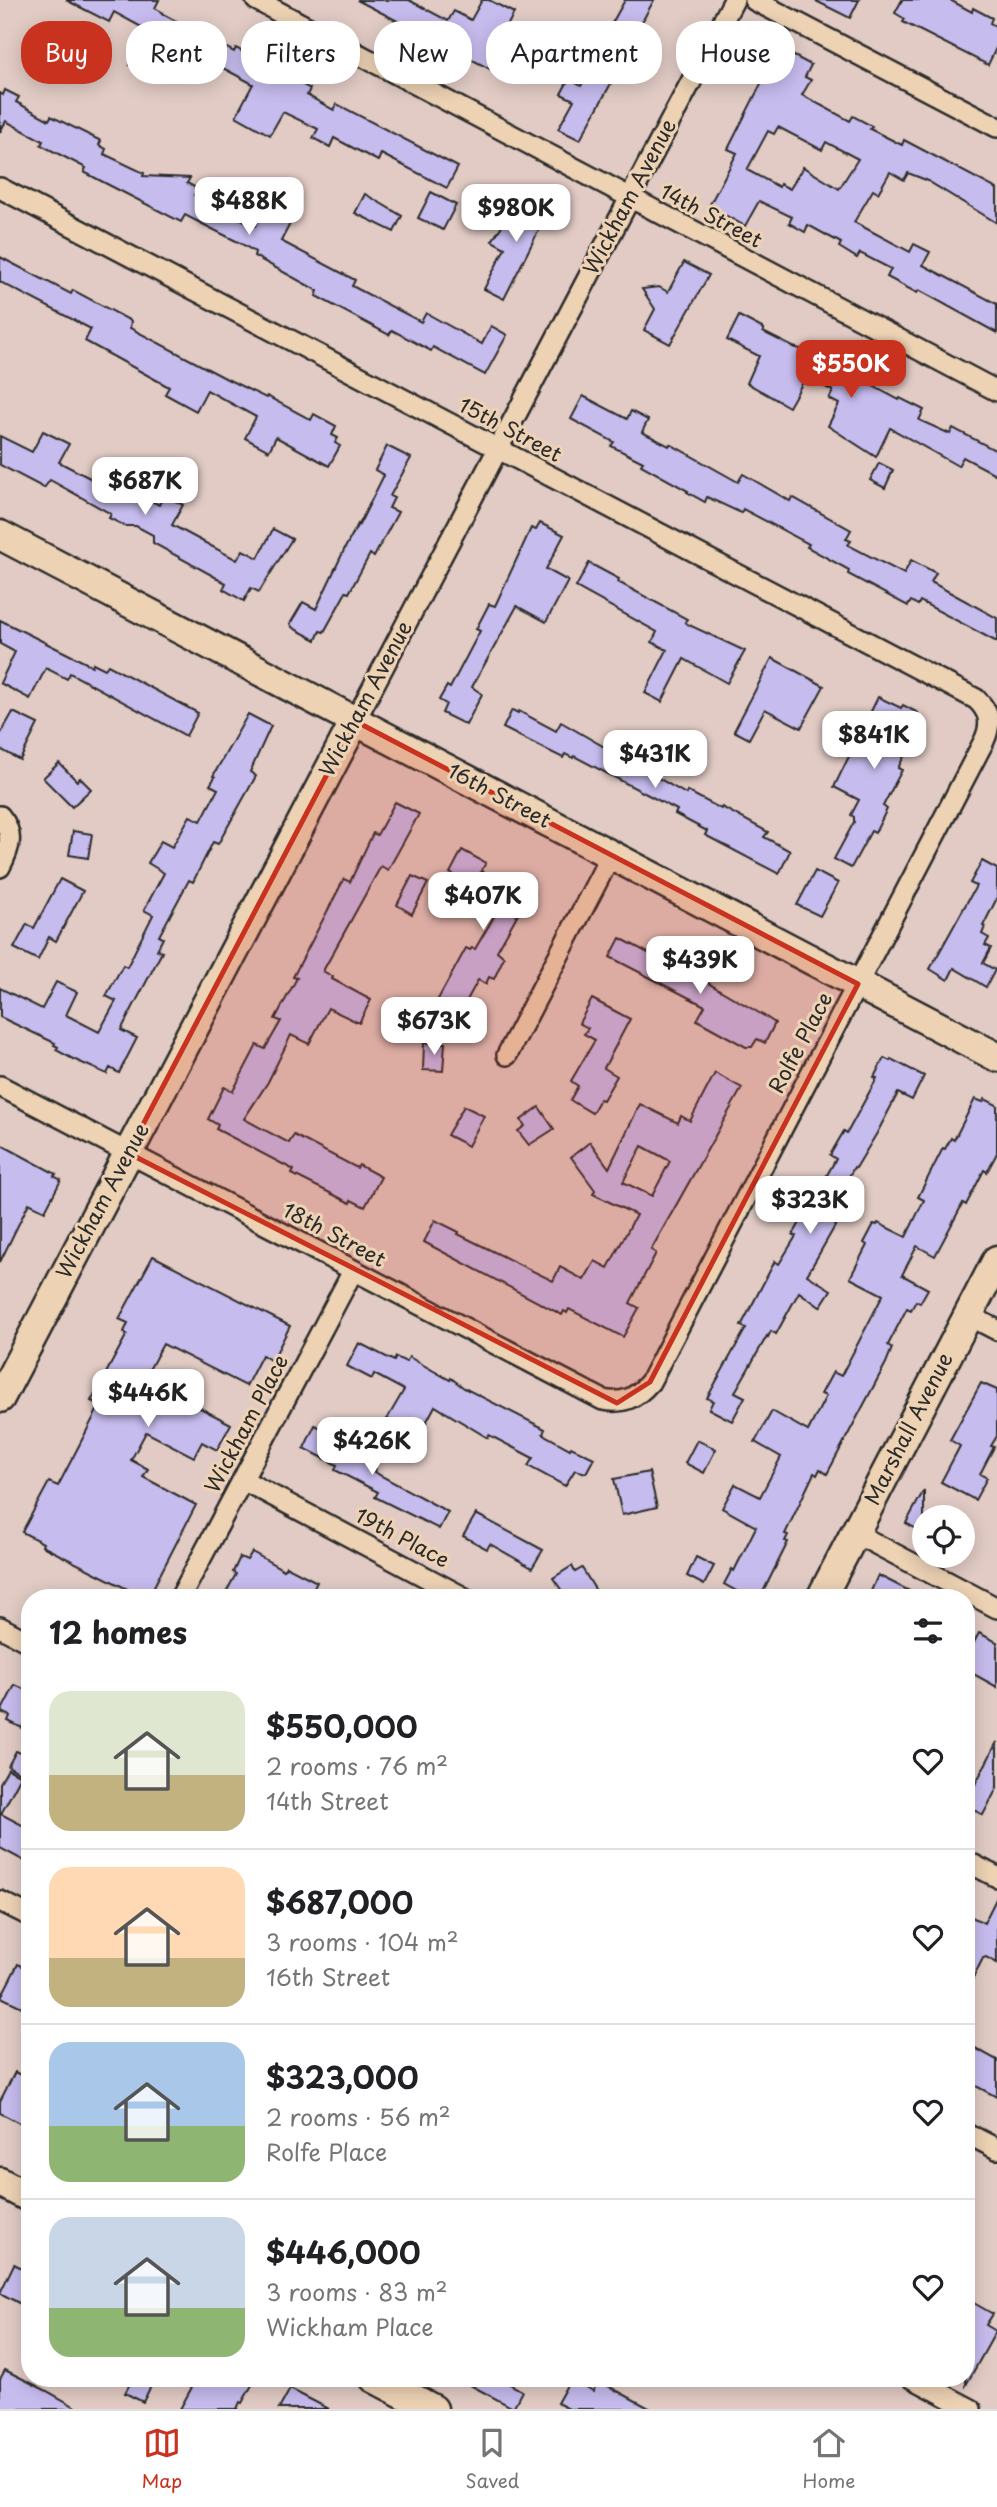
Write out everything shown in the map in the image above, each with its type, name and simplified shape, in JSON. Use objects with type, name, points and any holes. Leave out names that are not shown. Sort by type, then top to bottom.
[{"type":"street","name":"14th Street","points":[[256,0],[997,391]]},
{"type":"street","name":"Wickham Avenue","points":[[0,1398],[734,0]]},
{"type":"street","points":[[754,0],[997,127]]},
{"type":"street","name":"15th Street","points":[[0,188],[976,699],[985,707],[989,720]]},
{"type":"street","name":"16th Street","points":[[0,535],[997,1057]]},
{"type":"street","name":"Rolfe Place","points":[[648,1385],[985,741],[989,720]]},
{"type":"street","points":[[0,816],[10,835],[10,848],[0,867]]},
{"type":"street","points":[[507,1055],[611,855]]},
{"type":"street","name":"18th Street","points":[[0,1086],[603,1400],[617,1403],[630,1399],[648,1385]]},
{"type":"street","name":"Marshall Avenue","points":[[826,1589],[997,1260]]},
{"type":"street","name":"Wickham Place","points":[[185,1589],[353,1270]]},
{"type":"street","points":[[968,1315],[997,1330]]},
{"type":"street","name":"19th Place","points":[[243,1480],[448,1589]]},
{"type":"street","points":[[855,1533],[961,1589]]},
{"type":"street","points":[[975,1596],[997,1608]]},
{"type":"street","points":[[0,1627],[21,1638]]},
{"type":"street","points":[[975,1865],[997,1877]]},
{"type":"street","points":[[0,1901],[21,1912]]},
{"type":"street","points":[[975,2138],[997,2149]]},
{"type":"street","points":[[0,2182],[21,2192]]},
{"type":"street","points":[[929,2387],[971,2409]]},
{"type":"street","points":[[402,2393],[433,2409]]},
{"type":"highlighted area","points":[[355,721],[858,984],[650,1382],[617,1403],[128,1153]]},
{"type":"building","points":[[66,0],[159,0],[155,8],[176,21],[130,21],[114,12],[107,21]]},
{"type":"building","points":[[357,0],[409,0],[448,21],[397,21]]},
{"type":"building","points":[[482,0],[489,0],[514,13],[510,21],[486,21],[486,67],[472,60],[472,21],[448,21],[454,11],[471,20]]},
{"type":"building","points":[[625,0],[654,0],[642,21],[613,21]]},
{"type":"building","points":[[814,0],[859,0],[850,18]]},
{"type":"building","points":[[902,0],[950,0],[972,12],[973,8],[992,18],[990,23],[997,27],[997,46],[988,65],[903,22],[905,19],[895,13]]},
{"type":"building","points":[[227,48],[234,52],[236,48],[241,51],[241,78],[227,70]]},
{"type":"building","points":[[795,56],[811,65],[805,77],[811,80],[802,95],[850,121],[853,116],[872,126],[870,129],[902,145],[904,140],[997,189],[997,223],[926,180],[908,173],[904,180],[890,172],[878,193],[873,190],[854,222],[910,252],[914,244],[930,252],[923,265],[997,304],[997,333],[919,290],[917,293],[887,277],[891,269],[860,253],[857,258],[839,247],[841,243],[808,225],[805,232],[789,223],[792,217],[759,201],[745,226],[709,206],[737,153],[728,149],[761,84],[795,84]],"holes":[[[778,127],[822,150],[826,142],[858,159],[839,189],[803,167],[790,189],[780,184],[779,187],[747,170],[768,131],[774,134]]]},
{"type":"building","points":[[253,84],[301,84],[310,89],[307,95],[334,110],[337,104],[458,167],[447,188],[381,154],[378,161],[334,138],[330,147],[313,138],[318,129],[283,112],[270,135],[236,116]]},
{"type":"building","points":[[566,84],[611,84],[580,140],[558,129],[574,100],[561,94]]},
{"type":"building","points":[[5,90],[19,97],[16,102],[49,120],[51,116],[101,141],[99,145],[106,149],[104,154],[144,173],[143,176],[190,178],[187,183],[198,189],[194,195],[255,226],[268,207],[292,220],[281,241],[355,280],[352,286],[421,322],[426,313],[482,344],[491,326],[507,335],[485,375],[433,347],[431,351],[392,330],[389,335],[316,296],[318,291],[254,256],[255,252],[240,243],[185,215],[181,222],[103,182],[84,172],[86,168],[41,145],[43,141],[6,121],[0,132],[0,93],[3,95]]},
{"type":"building","points":[[431,192],[456,205],[443,230],[418,218]]},
{"type":"building","points":[[365,194],[402,216],[394,232],[355,213]]},
{"type":"building","points":[[531,195],[551,206],[504,299],[484,289],[505,248],[492,241],[512,210],[520,214]]},
{"type":"building","points":[[0,257],[71,294],[73,290],[131,321],[130,328],[227,379],[266,398],[267,396],[311,420],[314,414],[336,426],[332,435],[338,438],[335,443],[340,446],[329,466],[276,437],[269,451],[245,438],[256,417],[207,390],[196,411],[165,394],[169,387],[85,341],[91,329],[0,282]]},
{"type":"building","points":[[684,262],[709,275],[670,344],[644,330],[655,309],[642,289],[659,287],[668,292]]},
{"type":"building","points":[[739,316],[793,347],[805,348],[831,361],[826,370],[860,388],[864,381],[924,410],[919,420],[950,434],[953,428],[997,451],[997,475],[963,457],[958,466],[890,428],[876,457],[828,426],[839,404],[829,399],[833,391],[806,377],[789,407],[747,383],[759,356],[727,340]]},
{"type":"building","points":[[583,396],[627,419],[631,411],[648,420],[642,432],[669,446],[670,444],[738,482],[743,474],[790,501],[792,497],[851,530],[846,539],[851,541],[848,545],[904,574],[911,560],[936,573],[931,582],[997,618],[997,642],[920,601],[918,605],[911,601],[908,606],[848,574],[849,570],[807,547],[809,544],[743,509],[741,513],[707,497],[705,502],[641,465],[643,462],[611,446],[614,442],[571,419]]},
{"type":"building","points":[[43,431],[69,444],[59,462],[132,500],[136,493],[159,505],[164,495],[183,505],[172,525],[237,560],[243,550],[258,558],[273,529],[292,539],[259,592],[251,588],[244,601],[223,589],[226,583],[153,543],[153,535],[136,526],[125,526],[109,518],[111,514],[50,480],[44,488],[0,465],[0,436],[32,452]]},
{"type":"building","points":[[387,446],[411,458],[390,496],[394,498],[389,508],[398,512],[374,557],[370,554],[349,593],[346,592],[324,632],[320,631],[316,640],[290,624],[303,602],[316,609],[384,475],[375,470]]},
{"type":"building","points":[[879,463],[893,470],[885,488],[870,480]]},
{"type":"building","points":[[540,523],[564,535],[546,569],[568,581],[546,622],[517,606],[472,687],[482,694],[466,725],[442,713],[446,704],[439,700],[447,686],[450,688],[480,631],[476,629],[489,604],[495,606],[531,528],[536,530]]},
{"type":"building","points":[[589,563],[619,579],[618,582],[687,619],[685,622],[689,625],[745,651],[727,683],[684,659],[662,702],[645,693],[667,650],[652,642],[657,632],[576,587]]},
{"type":"building","points":[[0,620],[92,666],[93,663],[105,669],[108,665],[198,713],[186,736],[70,673],[67,679],[46,668],[30,699],[0,683],[15,652],[0,644]]},
{"type":"building","points":[[772,658],[824,686],[801,728],[765,709],[749,739],[734,731]]},
{"type":"building","points":[[878,697],[918,713],[913,722],[920,726],[898,768],[902,770],[883,806],[887,809],[875,833],[871,831],[851,868],[834,859],[854,822],[851,815],[859,800],[834,787]]},
{"type":"building","points":[[512,710],[518,713],[519,711],[556,731],[561,722],[686,794],[687,791],[721,809],[722,807],[768,832],[764,837],[790,851],[779,874],[705,835],[707,831],[675,814],[677,810],[574,756],[573,758],[565,754],[563,758],[503,728]]},
{"type":"building","points":[[13,712],[38,724],[20,760],[0,749],[0,735]]},
{"type":"building","points":[[248,714],[271,726],[250,772],[256,776],[218,844],[213,842],[193,882],[189,880],[159,936],[163,938],[157,950],[162,952],[121,1030],[137,1038],[119,1073],[110,1068],[107,1074],[73,1059],[56,1050],[58,1047],[55,1043],[0,1017],[0,988],[42,1009],[56,982],[77,992],[66,1015],[99,1032],[116,1001],[106,996],[123,965],[127,967],[153,915],[144,910],[164,873],[148,863],[161,841],[172,847],[190,816],[201,821],[218,789],[210,785],[215,777],[213,776]]},
{"type":"building","points":[[59,763],[77,781],[80,778],[91,789],[72,807],[43,778]]},
{"type":"building","points":[[395,802],[419,814],[388,870],[381,866],[323,971],[333,977],[332,979],[371,1000],[359,1023],[328,1008],[309,1044],[291,1035],[268,1082],[244,1119],[289,1143],[294,1135],[357,1168],[359,1165],[381,1177],[365,1207],[351,1200],[350,1203],[292,1174],[294,1170],[216,1129],[218,1125],[208,1119],[224,1087],[233,1091],[257,1045],[265,1049],[281,1021],[275,1019],[297,978],[293,977],[344,879],[350,882],[373,833],[377,835]]},
{"type":"building","points":[[73,831],[92,834],[88,858],[69,855]]},
{"type":"building","points":[[462,850],[486,863],[481,871],[510,886],[512,881],[535,893],[525,912],[520,910],[497,951],[504,957],[494,979],[489,977],[486,984],[478,980],[460,1013],[437,1001],[466,948],[475,949],[503,901],[476,882],[474,886],[450,873]]},
{"type":"building","points":[[982,861],[997,869],[997,898],[983,926],[985,927],[982,934],[989,938],[985,945],[991,948],[983,963],[995,970],[986,987],[954,968],[948,980],[930,969],[976,886],[970,883]]},
{"type":"building","points":[[815,871],[838,883],[820,916],[797,905]]},
{"type":"building","points":[[412,876],[428,883],[412,914],[397,905]]},
{"type":"building","points":[[60,879],[83,891],[56,941],[49,937],[38,960],[14,948],[27,924],[34,928]]},
{"type":"building","points":[[620,938],[665,962],[668,958],[692,970],[691,973],[775,1023],[765,1043],[757,1039],[752,1047],[746,1047],[697,1020],[705,1006],[610,957]]},
{"type":"building","points":[[592,999],[630,1019],[604,1068],[617,1076],[592,1113],[570,1100],[578,1086],[571,1081],[595,1040],[584,1034],[588,1028],[579,1023]]},
{"type":"building","points":[[424,1043],[445,1043],[443,1071],[423,1070]]},
{"type":"building","points":[[884,1058],[924,1076],[912,1100],[898,1093],[836,1202],[846,1207],[807,1275],[831,1290],[820,1307],[799,1292],[776,1334],[771,1331],[767,1336],[735,1392],[745,1397],[732,1421],[709,1409],[713,1401],[707,1398],[746,1328],[741,1326],[775,1261],[779,1264],[796,1236],[793,1235],[836,1159],[830,1155],[844,1131],[847,1133],[877,1078],[874,1077]]},
{"type":"building","points":[[715,1073],[742,1088],[651,1250],[656,1253],[630,1303],[639,1308],[623,1337],[569,1309],[562,1315],[424,1242],[435,1220],[553,1281],[560,1267],[584,1280],[595,1261],[608,1268],[636,1215],[593,1194],[595,1190],[571,1157],[590,1142],[609,1168],[640,1104],[678,1123],[681,1116],[690,1121]],"holes":[[[642,1146],[670,1161],[652,1196],[623,1182]]]},
{"type":"building","points":[[975,1099],[983,1102],[985,1099],[997,1105],[997,1153],[987,1172],[984,1170],[966,1205],[963,1203],[935,1256],[917,1246],[902,1275],[928,1289],[920,1303],[916,1301],[911,1310],[907,1308],[888,1345],[892,1348],[886,1363],[827,1474],[820,1469],[817,1475],[814,1473],[785,1534],[788,1535],[785,1541],[788,1542],[764,1589],[733,1589],[724,1584],[732,1569],[734,1571],[756,1527],[722,1508],[735,1484],[760,1497],[781,1457],[755,1442],[772,1411],[808,1431],[826,1396],[821,1394],[833,1372],[841,1376],[883,1295],[850,1278],[867,1245],[864,1243],[874,1224],[878,1223],[906,1237],[924,1200],[918,1197],[943,1148],[945,1149],[951,1138],[954,1140]]},
{"type":"building","points":[[464,1106],[484,1116],[468,1146],[447,1135]]},
{"type":"building","points":[[539,1107],[554,1129],[529,1145],[518,1131],[525,1126],[521,1120]]},
{"type":"building","points":[[0,1144],[56,1174],[54,1176],[61,1180],[45,1211],[29,1203],[0,1262]]},
{"type":"building","points":[[153,1256],[290,1326],[272,1361],[262,1355],[246,1386],[163,1344],[144,1379],[231,1424],[217,1450],[202,1442],[194,1457],[146,1432],[131,1460],[148,1469],[143,1477],[196,1505],[153,1589],[127,1589],[42,1546],[43,1543],[22,1532],[49,1482],[58,1486],[100,1405],[91,1401],[127,1334],[124,1332],[128,1323],[119,1319]]},
{"type":"building","points":[[359,1343],[394,1361],[396,1357],[406,1362],[409,1357],[545,1429],[543,1434],[570,1449],[571,1447],[594,1458],[586,1473],[575,1470],[565,1486],[528,1466],[533,1458],[489,1435],[488,1438],[435,1406],[419,1436],[387,1419],[404,1390],[374,1374],[372,1379],[347,1366]]},
{"type":"building","points":[[981,1383],[997,1390],[997,1436],[980,1474],[987,1478],[975,1500],[941,1482],[960,1446],[950,1440]]},
{"type":"building","points":[[315,1425],[340,1438],[338,1442],[372,1459],[369,1465],[376,1469],[374,1472],[448,1512],[439,1529],[375,1497],[378,1492],[335,1470],[337,1465],[304,1448]]},
{"type":"building","points":[[697,1440],[716,1449],[704,1473],[685,1463]]},
{"type":"building","points":[[649,1472],[657,1507],[622,1515],[614,1479]]},
{"type":"building","points":[[924,1490],[924,1505],[916,1505]]},
{"type":"building","points":[[912,1512],[912,1526],[906,1523]]},
{"type":"building","points":[[476,1514],[543,1550],[532,1568],[490,1544],[487,1549],[463,1536]]},
{"type":"building","points":[[252,1552],[284,1570],[286,1566],[317,1582],[314,1589],[228,1589],[236,1574],[233,1572],[240,1557],[247,1560]]},
{"type":"building","points":[[696,1557],[714,1566],[704,1585],[687,1576]]},
{"type":"building","points":[[572,1566],[575,1572],[582,1568],[595,1589],[561,1589],[553,1578]]},
{"type":"building","points":[[878,1575],[905,1589],[872,1589]]},
{"type":"building","points":[[979,1633],[997,1642],[997,1687],[975,1675],[975,1640]]},
{"type":"building","points":[[15,1685],[21,1688],[21,1728],[8,1721],[10,1716],[1,1712]]},
{"type":"building","points":[[997,1742],[997,1788],[983,1815],[975,1811],[975,1785]]},
{"type":"building","points":[[16,1751],[21,1753],[21,1773],[8,1766]]},
{"type":"building","points":[[8,1769],[21,1776],[1,1814],[21,1824],[21,1859],[0,1848],[0,1783]]},
{"type":"building","points":[[997,1897],[997,1963],[983,1958],[975,1974],[975,1918],[984,1923]]},
{"type":"building","points":[[18,1964],[21,1966],[21,2007],[1,1997]]},
{"type":"building","points":[[975,2048],[997,2060],[997,2097],[975,2086]]},
{"type":"building","points":[[15,2072],[21,2075],[21,2124],[0,2113],[0,2101]]},
{"type":"building","points":[[14,2264],[21,2268],[21,2304],[0,2293]]},
{"type":"building","points":[[975,2304],[993,2314],[986,2325],[996,2331],[975,2369]]},
{"type":"building","points":[[5,2370],[21,2378],[21,2387],[39,2387],[79,2409],[0,2409],[0,2379]]},
{"type":"building","points":[[128,2387],[150,2387],[143,2402],[125,2393]]},
{"type":"building","points":[[192,2387],[251,2387],[237,2409],[180,2409]]},
{"type":"building","points":[[474,2387],[515,2387],[522,2391],[513,2408]]},
{"type":"building","points":[[566,2387],[586,2387],[593,2391],[595,2387],[610,2387],[651,2409],[569,2409],[557,2403]]},
{"type":"building","points":[[290,2389],[329,2409],[279,2409]]}]
